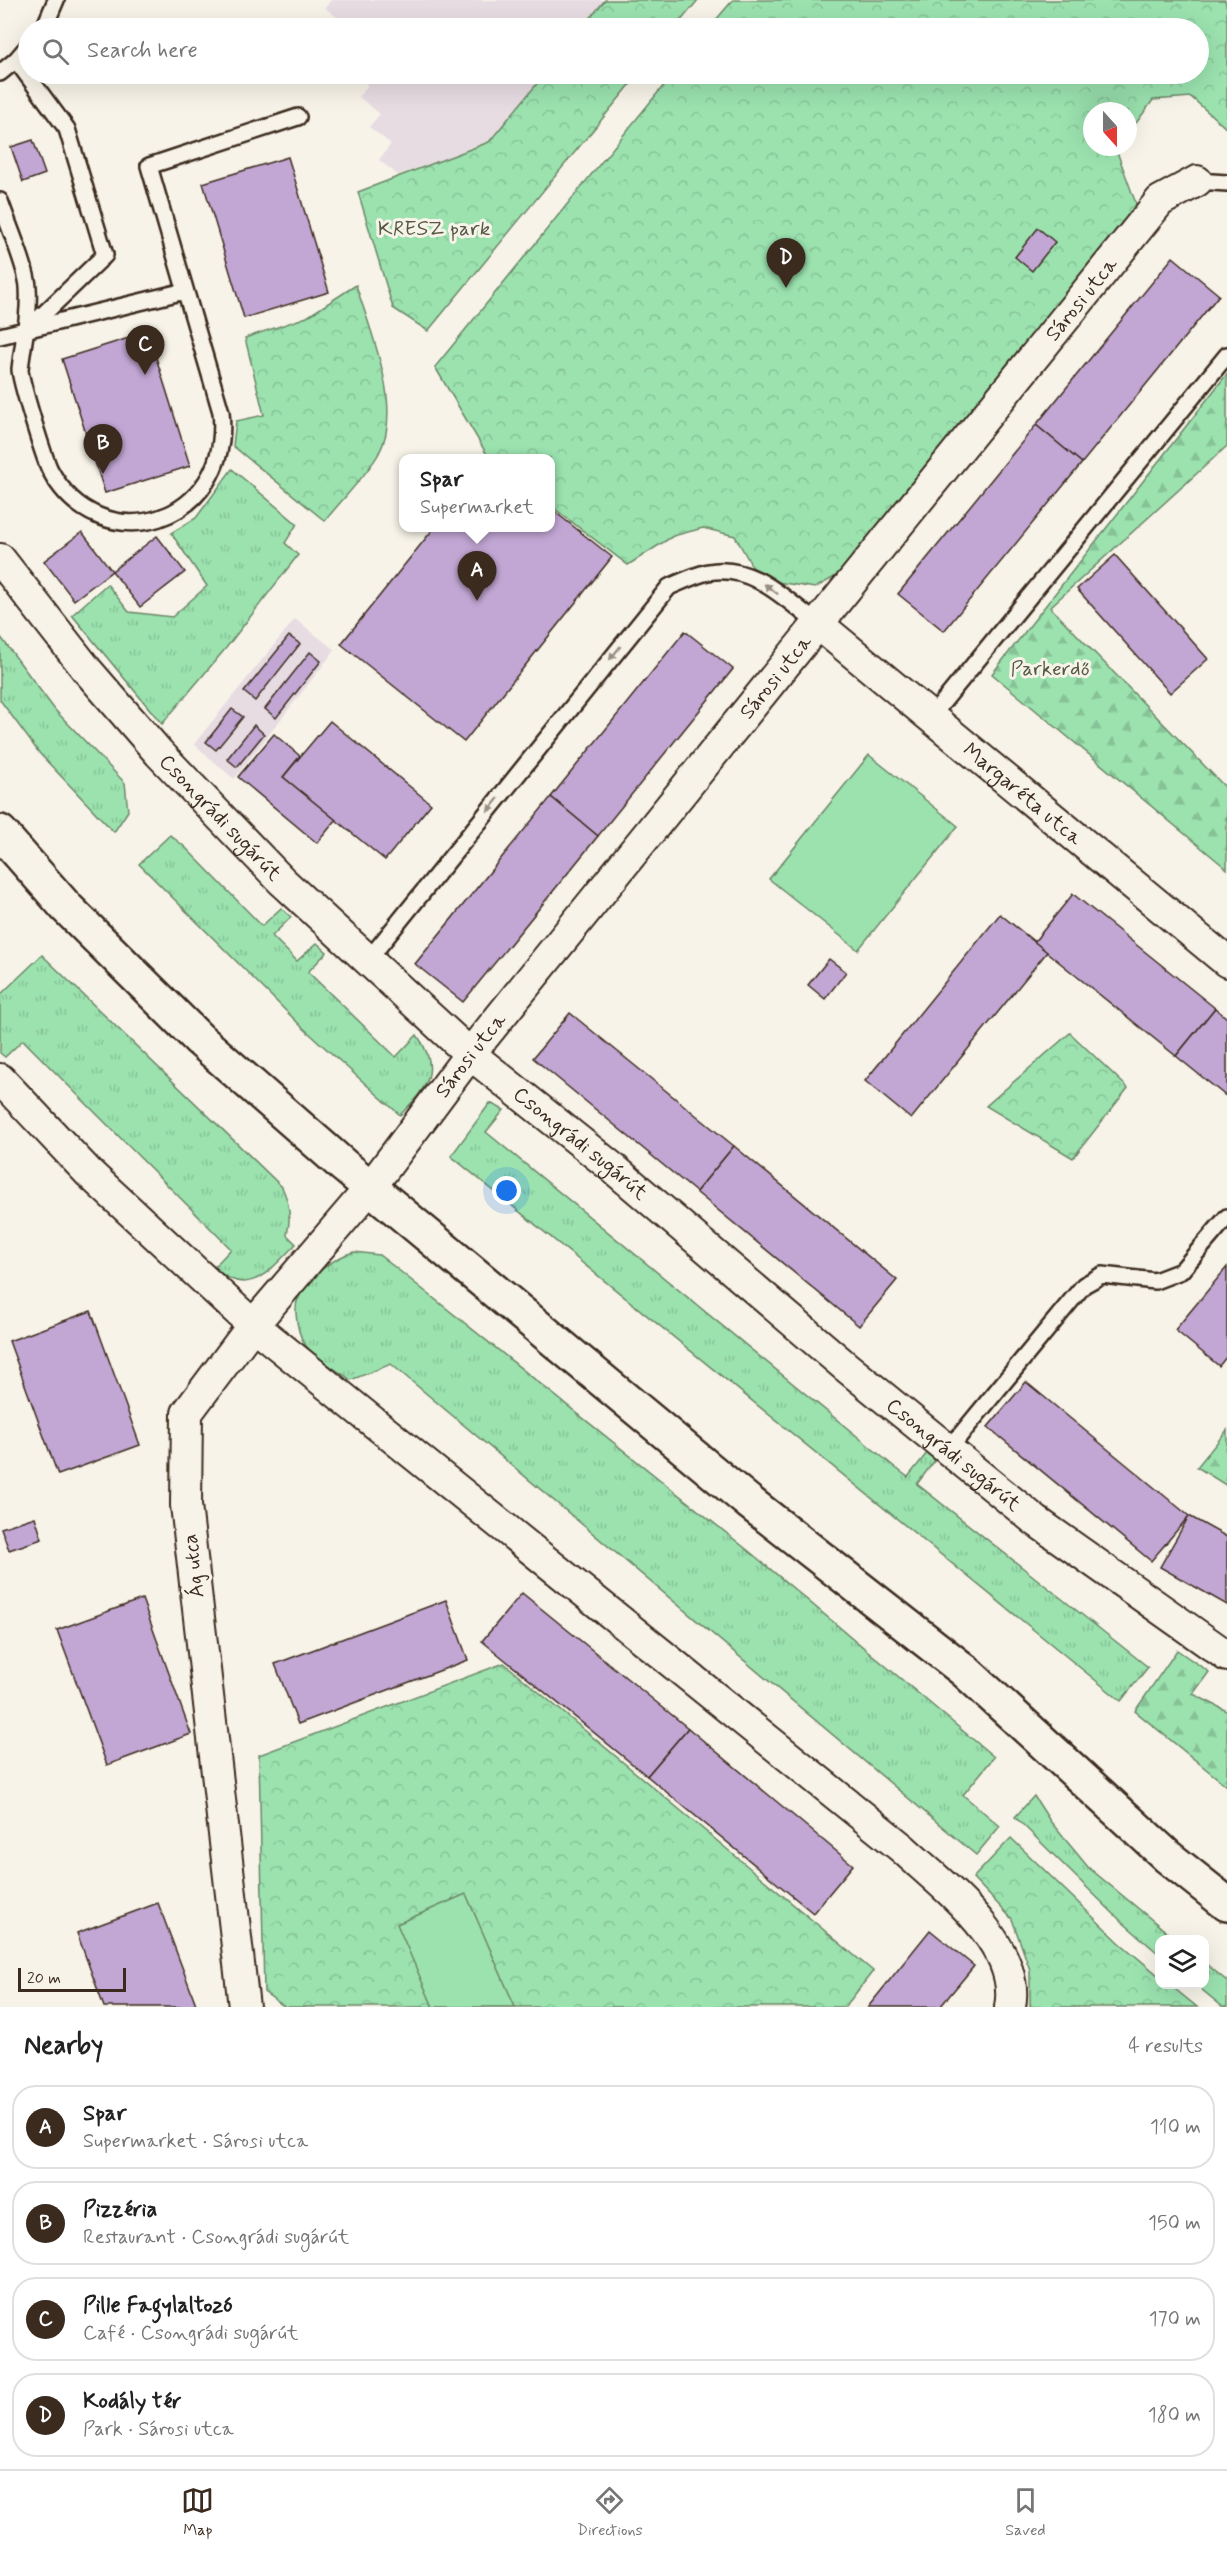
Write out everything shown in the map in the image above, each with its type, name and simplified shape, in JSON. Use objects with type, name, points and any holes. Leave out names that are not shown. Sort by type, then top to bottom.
[{"type":"main road","points":[[0,832],[66,907],[199,1039],[370,1188],[749,1502],[965,1671],[1168,1857],[1227,1904]]},
{"type":"street","name":"Sárosi utca","points":[[370,1188],[470,1054],[1160,201],[1197,181]]},
{"type":"street","name":"Csongrádi sugárút","points":[[0,559],[87,670],[159,753],[282,881],[470,1054],[613,1168],[845,1366],[1036,1521],[1227,1656]]},
{"type":"street","name":"Margaréta utca","points":[[818,624],[1227,963]]},
{"type":"street","points":[[0,1079],[89,1173],[253,1325],[902,1848],[976,1916],[1010,1972],[1010,2007]]},
{"type":"street","name":"Ág utca","points":[[244,2007],[186,1505],[187,1413],[253,1325],[370,1188]]},
{"type":"lane","points":[[48,18],[56,0]]},
{"type":"lane","points":[[0,73],[18,58]]},
{"type":"lane","points":[[26,331],[105,255],[67,129],[34,84]]},
{"type":"lane","points":[[0,201],[28,286],[26,331],[20,372],[50,469],[74,501],[90,512],[111,520],[141,522],[173,513],[192,501],[214,473],[222,450],[221,412],[149,166],[298,117]]},
{"type":"lane","points":[[1197,181],[1227,183]]},
{"type":"lane","points":[[0,336],[185,291]]},
{"type":"lane","points":[[930,717],[1227,355]]},
{"type":"lane","points":[[368,960],[669,587],[708,572],[730,571],[756,577],[818,624]]},
{"type":"lane","points":[[948,1450],[1084,1285],[1102,1275],[1155,1281],[1181,1271],[1227,1217]]},
{"type":"shaded area","points":[[331,0],[605,0],[590,18],[338,18],[325,8]]},
{"type":"shaded area","points":[[537,84],[489,142],[398,175],[379,160],[391,144],[369,127],[380,114],[359,97],[368,85]]},
{"type":"shaded area","points":[[295,619],[335,650],[234,779],[194,744]]},
{"type":"green space","points":[[605,0],[698,0],[683,18],[590,18]]},
{"type":"green space","points":[[733,0],[1225,0],[1227,8],[1227,129],[1191,97],[1153,100],[1137,122],[1137,102],[1083,102],[1083,156],[1119,156],[1138,209],[840,574],[815,588],[777,582],[753,568],[735,536],[703,528],[673,536],[628,565],[555,509],[555,454],[487,454],[435,367],[665,84],[1209,84],[1209,18],[718,18]]},
{"type":"green space","name":"KRESZ park","points":[[537,84],[631,84],[428,331],[393,308],[358,192],[489,142]]},
{"type":"green space","points":[[356,285],[382,369],[388,414],[386,434],[374,461],[325,521],[233,446],[236,421],[264,415],[245,338],[307,317]]},
{"type":"green space","name":"Parkerdő","points":[[1227,374],[1227,446],[1050,607],[1227,789],[1227,869],[992,674]]},
{"type":"green space","points":[[232,469],[297,524],[285,543],[298,555],[226,648],[162,724],[72,615],[107,584],[129,612],[172,617],[207,586],[171,533],[196,518]]},
{"type":"green space","points":[[0,636],[55,710],[125,783],[128,811],[114,832],[40,754],[0,700]]},
{"type":"green space","points":[[869,755],[958,826],[858,950],[769,879]]},
{"type":"green space","points":[[170,835],[185,847],[262,926],[281,908],[291,917],[272,936],[297,961],[317,943],[327,952],[308,972],[396,1057],[417,1035],[425,1047],[430,1069],[424,1087],[400,1115],[301,1026],[139,864]]},
{"type":"green space","points":[[42,955],[282,1187],[289,1211],[287,1235],[296,1244],[268,1272],[248,1282],[226,1277],[214,1267],[231,1249],[23,1040],[5,1057],[0,1053],[0,995]]},
{"type":"green space","points":[[1070,1033],[1128,1088],[1073,1158],[986,1106]]},
{"type":"green space","points":[[490,1103],[504,1110],[486,1132],[897,1469],[908,1477],[927,1453],[935,1460],[917,1484],[1148,1667],[1121,1701],[451,1156]]},
{"type":"green space","points":[[354,1252],[379,1255],[401,1272],[750,1552],[994,1757],[963,1795],[1000,1826],[976,1855],[391,1364],[351,1380],[311,1352],[304,1343],[299,1330],[296,1316],[298,1298],[302,1290],[322,1269],[338,1258]]},
{"type":"green space","points":[[1227,1430],[1227,1486],[1197,1467]]},
{"type":"green space","points":[[1177,1650],[1209,1672],[1193,1694],[1227,1711],[1227,1786],[1135,1711]]},
{"type":"green space","points":[[504,1663],[873,1971],[845,2007],[285,2007],[264,1992],[259,1755]]},
{"type":"green space","points":[[1034,1796],[1050,1821],[1088,1867],[1170,1935],[1155,1935],[1155,1951],[1120,1920],[1015,1817]]},
{"type":"green space","points":[[1011,1838],[1120,1943],[1155,1973],[1155,1989],[1175,1989],[1197,2007],[1030,2007],[1030,1970],[1012,1919],[973,1878]]},
{"type":"green space","points":[[466,1894],[515,2007],[433,2007],[397,1924]]},
{"type":"green space","points":[[1209,1966],[1227,1981],[1227,2007],[1223,2007],[1201,1989],[1209,1989]]},
{"type":"building","points":[[33,140],[45,174],[23,182],[11,147]]},
{"type":"building","points":[[288,157],[329,292],[244,318],[203,183]]},
{"type":"building","points":[[1038,228],[1055,242],[1032,271],[1015,257]]},
{"type":"building","points":[[1173,257],[1219,295],[1082,463],[1036,425]]},
{"type":"building","points":[[148,332],[190,466],[105,493],[62,359]]},
{"type":"building","points":[[1036,425],[1082,463],[944,631],[898,594]]},
{"type":"building","points":[[555,512],[612,557],[464,742],[341,644],[431,532],[555,532]]},
{"type":"building","points":[[82,532],[112,571],[74,600],[44,561]]},
{"type":"building","points":[[157,536],[185,572],[140,607],[112,571]]},
{"type":"building","points":[[1115,555],[1208,659],[1170,693],[1077,589]]},
{"type":"building","points":[[685,631],[733,669],[598,836],[551,797]]},
{"type":"building","points":[[289,636],[300,644],[255,701],[244,692]]},
{"type":"building","points":[[310,652],[321,661],[276,718],[265,709]]},
{"type":"building","points":[[232,709],[243,717],[216,750],[206,742]]},
{"type":"building","points":[[330,721],[431,804],[385,860],[283,777]]},
{"type":"building","points":[[254,725],[264,734],[237,767],[227,759]]},
{"type":"building","points":[[274,734],[300,756],[283,777],[336,820],[317,843],[238,777]]},
{"type":"building","points":[[551,797],[598,836],[463,1002],[415,964]]},
{"type":"building","points":[[1073,894],[1215,1008],[1176,1056],[1034,942]]},
{"type":"building","points":[[1000,914],[1047,952],[911,1119],[865,1081]]},
{"type":"building","points":[[829,959],[846,972],[825,999],[808,985]]},
{"type":"building","points":[[1215,1008],[1227,1018],[1227,1097],[1176,1056]]},
{"type":"building","points":[[570,1013],[734,1146],[696,1192],[533,1058]]},
{"type":"building","points":[[734,1146],[897,1280],[859,1326],[696,1192]]},
{"type":"building","points":[[1227,1267],[1227,1356],[1219,1366],[1175,1330]]},
{"type":"building","points":[[91,1311],[140,1445],[58,1475],[9,1341]]},
{"type":"building","points":[[1026,1382],[1189,1516],[1151,1561],[988,1427]]},
{"type":"building","points":[[1189,1516],[1227,1537],[1227,1605],[1160,1567]]},
{"type":"building","points":[[35,1517],[42,1539],[9,1550],[1,1528]]},
{"type":"building","points":[[522,1593],[688,1728],[647,1776],[482,1641]]},
{"type":"building","points":[[142,1599],[191,1734],[107,1765],[57,1630]]},
{"type":"building","points":[[446,1600],[468,1660],[298,1724],[275,1664]]},
{"type":"building","points":[[688,1728],[853,1865],[813,1913],[647,1776]]},
{"type":"building","points":[[158,1903],[197,2007],[104,2007],[77,1933]]},
{"type":"building","points":[[930,1930],[974,1966],[940,2007],[868,2007]]},
{"type":"place","name":"Kodály tér","points":[[786,288]]},
{"type":"place","name":"Pille Fagylaltozó","points":[[145,375]]},
{"type":"place","name":"Pizzéria","points":[[103,474]]},
{"type":"place","name":"Spar","points":[[477,601]]}]
